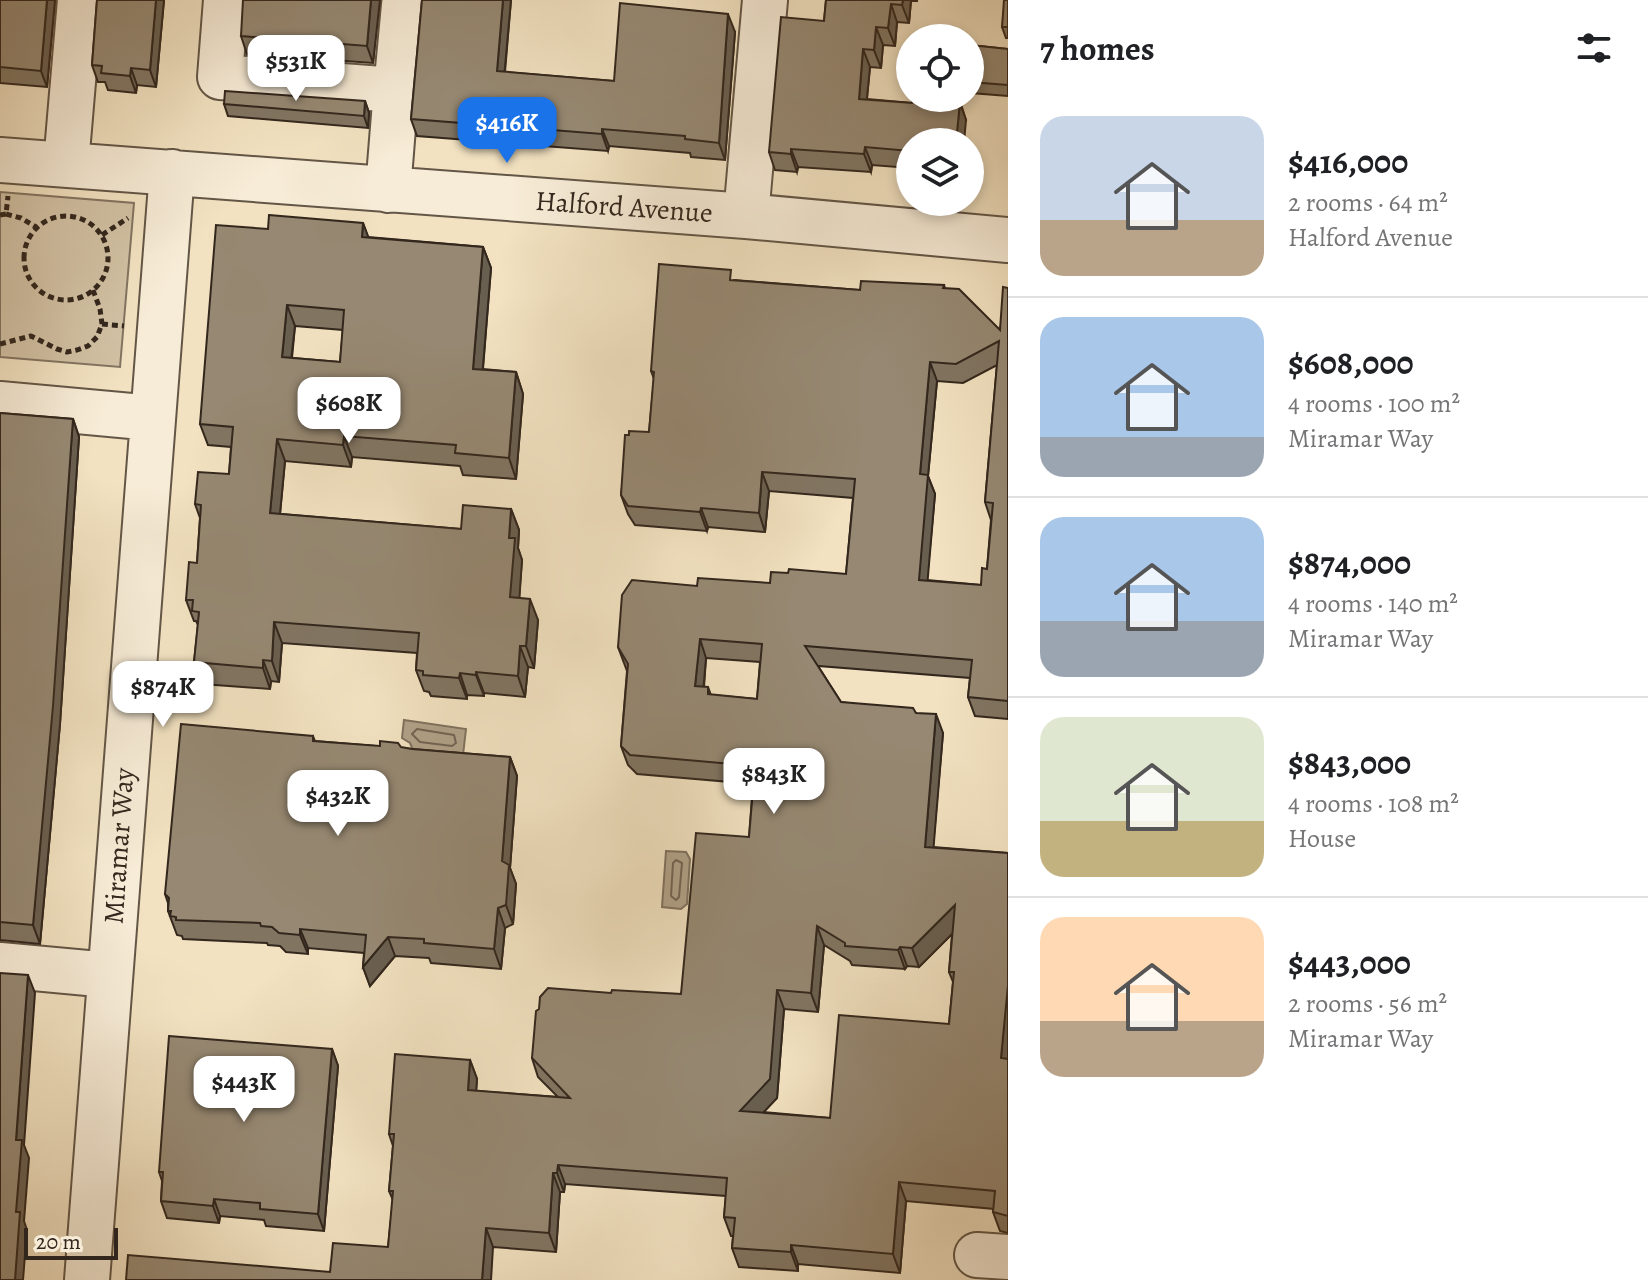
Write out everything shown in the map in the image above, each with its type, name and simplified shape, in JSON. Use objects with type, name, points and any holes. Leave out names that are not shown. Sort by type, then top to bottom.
[{"type":"street","points":[[66,164],[80,0]]},
{"type":"street","points":[[226,0],[220,77],[396,90]]},
{"type":"street","points":[[746,216],[765,0]]},
{"type":"street","points":[[388,190],[404,5]]},
{"type":"street","name":"Halford Avenue","points":[[4,175],[66,164],[746,216],[1008,240]]},
{"type":"street","name":"Miramar Way","points":[[87,1280],[172,172]]},
{"type":"street","points":[[0,404],[153,418]]},
{"type":"street","points":[[0,965],[109,975]]},
{"type":"path","points":[[4,175],[3,214],[21,218],[36,227]]},
{"type":"path","points":[[68,215],[92,224],[102,235],[108,257],[106,270],[93,290],[68,300],[41,292],[32,282],[24,256],[27,242],[36,227],[55,217],[68,215]]},
{"type":"path","points":[[102,235],[128,218]]},
{"type":"path","points":[[0,344],[31,336],[67,352],[88,346],[97,337],[102,324],[93,290]]},
{"type":"path","points":[[102,324],[127,326]]},
{"type":"shaded area","points":[[0,192],[134,203],[120,367],[0,357]]},
{"type":"water","points":[[404,720],[466,729],[463,755],[413,750],[410,743],[402,738]]},
{"type":"water","points":[[666,851],[686,852],[690,859],[687,904],[681,909],[662,907]]},
{"type":"building","points":[[0,0],[47,0],[41,71],[0,67]]},
{"type":"building","points":[[97,0],[156,0],[150,70],[131,68],[130,76],[101,73],[102,66],[92,65]]},
{"type":"building","points":[[243,0],[371,0],[367,46],[241,36]]},
{"type":"building","points":[[422,0],[503,0],[497,71],[614,81],[620,3],[728,14],[719,143],[685,139],[685,136],[602,129],[602,134],[411,119]]},
{"type":"building","points":[[826,0],[903,0],[902,5],[891,4],[888,28],[876,27],[874,50],[863,49],[859,99],[896,102],[896,112],[959,112],[957,128],[896,128],[896,150],[865,147],[864,154],[791,149],[791,154],[769,152],[781,17],[824,21]]},
{"type":"building","points":[[1004,0],[1008,0],[1008,27],[1002,27]]},
{"type":"building","points":[[984,46],[1008,49],[1008,85],[984,83]]},
{"type":"building","points":[[225,91],[365,101],[364,116],[224,104]]},
{"type":"building","points":[[269,215],[363,223],[362,237],[483,247],[473,369],[516,372],[509,458],[455,453],[456,445],[344,436],[343,445],[277,439],[270,513],[461,529],[463,505],[511,509],[509,538],[515,538],[510,597],[530,599],[526,646],[520,646],[518,676],[476,672],[476,675],[460,673],[459,678],[423,675],[423,671],[416,670],[419,633],[274,622],[272,661],[263,660],[263,668],[194,662],[199,612],[192,611],[193,600],[186,600],[189,562],[197,563],[201,505],[195,504],[198,472],[229,474],[233,427],[200,424],[216,225],[268,229]],"holes":[[[287,305],[344,310],[340,362],[282,357]]]},
{"type":"building","points":[[659,264],[731,270],[730,280],[860,290],[861,281],[944,285],[943,288],[959,289],[1000,330],[1003,287],[1008,288],[1008,701],[968,697],[972,660],[805,646],[841,702],[913,708],[916,713],[936,714],[925,847],[1008,853],[1008,985],[1001,1058],[1008,1059],[1008,1216],[993,1212],[995,1191],[899,1182],[893,1254],[791,1245],[791,1252],[732,1248],[735,1218],[724,1217],[727,1178],[558,1165],[557,1173],[553,1173],[549,1233],[486,1228],[482,1280],[126,1280],[128,1255],[330,1272],[333,1243],[388,1247],[394,1134],[389,1134],[395,1054],[470,1060],[468,1090],[570,1098],[532,1058],[536,1011],[540,997],[548,988],[681,994],[696,833],[749,837],[755,766],[630,755],[621,746],[628,664],[618,647],[622,595],[632,580],[697,586],[698,578],[770,583],[771,572],[788,573],[789,569],[846,574],[855,479],[762,472],[759,513],[628,506],[621,495],[625,435],[629,435],[629,431],[649,432],[654,372],[651,371]],"holes":[[[999,341],[985,502],[993,503],[987,569],[982,568],[981,585],[919,580],[928,475],[920,474],[930,362],[956,364]],[[700,639],[762,644],[757,699],[708,694],[708,687],[695,686]],[[955,905],[949,972],[954,972],[949,1024],[839,1015],[830,1118],[740,1111],[770,1079],[777,990],[811,993],[817,926],[845,943],[845,946],[898,950],[900,947],[912,948]]]},
{"type":"building","points":[[0,413],[73,419],[53,706],[33,925],[0,922]]},
{"type":"building","points":[[181,724],[313,736],[313,741],[380,746],[380,741],[398,743],[401,747],[412,749],[510,757],[502,861],[509,865],[506,905],[498,908],[494,949],[388,937],[363,967],[366,935],[300,929],[300,935],[279,933],[260,923],[176,920],[176,917],[170,916],[169,898],[165,894]]},
{"type":"building","points":[[0,973],[28,975],[16,1140],[22,1140],[15,1280],[0,1280]]},
{"type":"building","points":[[169,1036],[332,1049],[318,1214],[260,1209],[260,1203],[214,1199],[213,1206],[161,1201],[163,1172],[159,1172]]}]
